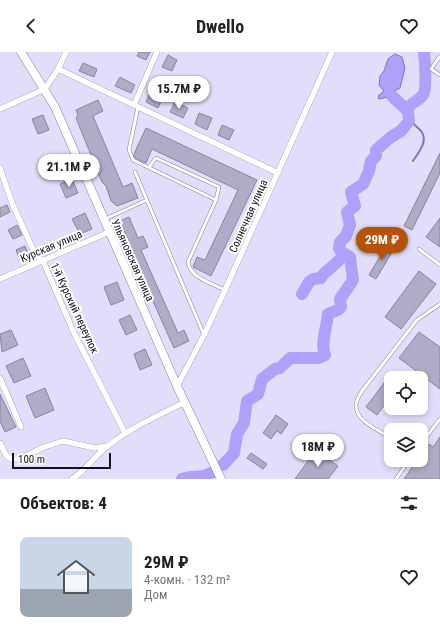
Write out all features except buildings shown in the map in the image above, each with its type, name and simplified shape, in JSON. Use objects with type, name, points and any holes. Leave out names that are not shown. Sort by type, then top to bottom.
[{"type":"main road","name":"Ульяновская улица","points":[[22,52],[55,107],[177,386],[221,479]]},
{"type":"street","points":[[0,109],[45,89],[58,69],[66,52]]},
{"type":"street","points":[[136,106],[157,52]]},
{"type":"street","name":"Солнечная улица","points":[[177,386],[204,335],[225,290],[332,52]]},
{"type":"street","points":[[58,69],[278,173]]},
{"type":"street","name":"1-й Курский переулок","points":[[0,168],[12,203],[36,256],[43,261],[74,333],[125,433]]},
{"type":"street","name":"Курская улица","points":[[0,279],[109,232]]},
{"type":"street","points":[[0,378],[21,427]]},
{"type":"street","points":[[72,479],[94,461],[107,446],[125,433],[185,402]]},
{"type":"street","points":[[0,443],[6,455],[11,459],[20,459],[44,447],[63,441],[95,448],[107,446]]},
{"type":"lane","points":[[440,56],[431,69],[440,75]]},
{"type":"lane","points":[[136,106],[129,150],[133,160],[216,200]]},
{"type":"lane","points":[[149,167],[156,158],[219,187],[216,200],[188,262],[193,274],[225,290]]},
{"type":"lane","points":[[135,172],[204,335]]},
{"type":"lane","points":[[103,219],[147,200]]},
{"type":"lane","points":[[419,249],[440,265]]},
{"type":"lane","points":[[384,433],[360,418],[356,411],[356,403],[362,391],[417,320],[440,304]]},
{"type":"lane","points":[[428,435],[440,419]]},
{"type":"lane","points":[[396,479],[404,467]]},
{"type":"shaded area","points":[[395,54],[402,57],[405,68],[400,88],[393,92],[392,96],[379,99],[378,96],[384,91],[379,85],[380,76],[384,71],[388,59]]},
{"type":"waterway","points":[[407,110],[408,107],[421,97],[424,92],[424,52]]},
{"type":"waterway","points":[[302,294],[309,282],[313,279],[321,278],[343,255],[339,248],[340,242],[346,236],[350,225],[347,212],[355,206],[351,192],[363,184],[369,171],[371,161],[376,156],[376,150],[391,137],[401,131],[409,121],[408,111],[392,96]]},
{"type":"waterway","points":[[410,119],[421,131],[424,139],[422,147],[413,161]]},
{"type":"waterway","points":[[223,465],[234,453],[237,434],[244,423],[247,401],[258,394],[262,379],[275,369],[280,368],[290,358],[319,358],[325,355],[323,341],[328,314],[338,310],[341,307],[340,299],[353,280],[350,257],[342,252]]},
{"type":"waterway","points":[[182,479],[204,476],[211,473]]}]
